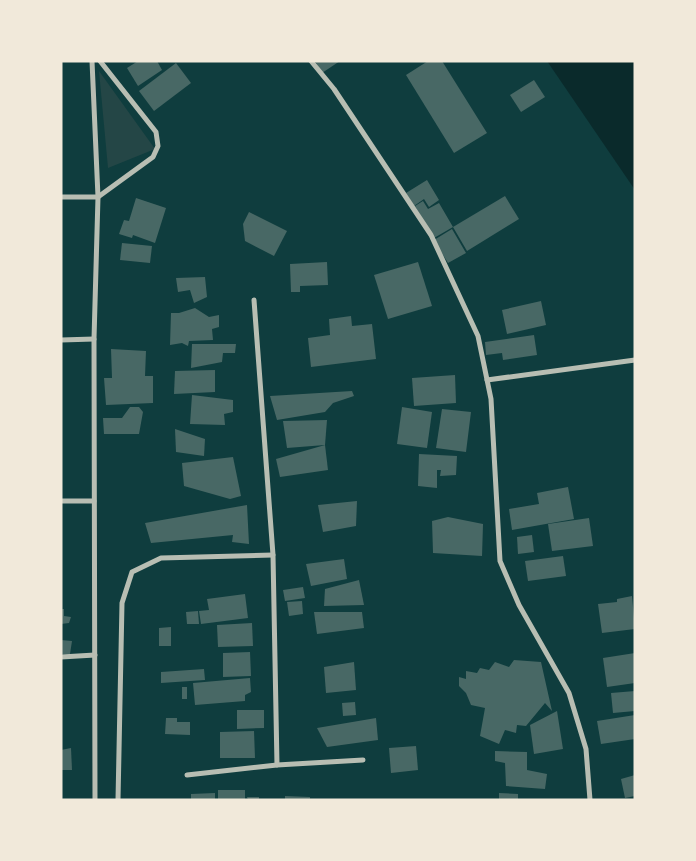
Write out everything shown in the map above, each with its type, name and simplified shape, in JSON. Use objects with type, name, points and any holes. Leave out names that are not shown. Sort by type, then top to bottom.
[{"type":"street","points":[[92,61],[98,197],[94,339],[95,800]]},
{"type":"street","points":[[61,197],[98,197],[153,157],[158,146],[156,132],[100,61]]},
{"type":"street","points":[[311,61],[334,89],[431,235],[478,336],[491,399],[500,561],[519,605],[569,693],[586,749],[590,800]]},
{"type":"street","points":[[254,300],[273,555],[276,765]]},
{"type":"street","points":[[61,340],[94,339]]},
{"type":"street","points":[[487,380],[635,360]]},
{"type":"street","points":[[61,501],[94,501]]},
{"type":"street","points":[[118,800],[122,603],[132,572],[161,558],[273,555]]},
{"type":"street","points":[[61,657],[95,656]]},
{"type":"street","points":[[187,774],[276,765],[363,760]]},
{"type":"shaded area","points":[[547,61],[635,61],[635,190]]},
{"type":"shaded area","points":[[99,71],[155,149],[108,168]]},
{"type":"building","points":[[138,61],[157,61],[162,70],[138,86],[127,68]]},
{"type":"building","points":[[315,61],[340,61],[322,73]]},
{"type":"building","points":[[428,61],[442,61],[487,133],[454,153],[406,75]]},
{"type":"building","points":[[176,63],[191,83],[154,111],[139,91]]},
{"type":"building","points":[[534,80],[545,97],[521,112],[510,95]]},
{"type":"building","points":[[427,180],[439,200],[429,207],[424,199],[414,206],[406,193]]},
{"type":"building","points":[[505,196],[519,219],[467,251],[453,227]]},
{"type":"building","points":[[136,198],[166,208],[155,243],[133,235],[132,238],[119,234],[124,220],[129,221]]},
{"type":"building","points":[[423,201],[428,209],[439,203],[453,227],[434,238],[415,206]]},
{"type":"building","points":[[249,212],[287,231],[274,256],[245,241],[243,224]]},
{"type":"building","points":[[452,229],[466,253],[448,263],[434,240]]},
{"type":"building","points":[[122,243],[152,246],[150,263],[120,260]]},
{"type":"building","points":[[327,262],[328,285],[300,286],[300,292],[291,292],[290,264]]},
{"type":"building","points":[[418,262],[432,306],[388,319],[374,275]]},
{"type":"building","points":[[205,277],[207,297],[194,303],[190,290],[178,292],[176,278]]},
{"type":"building","points":[[541,301],[546,325],[507,334],[502,310]]},
{"type":"building","points":[[195,308],[209,317],[219,315],[219,327],[212,329],[213,340],[189,341],[188,346],[182,343],[170,345],[171,313],[179,313]]},
{"type":"building","points":[[351,316],[352,326],[372,324],[376,359],[311,367],[308,338],[330,335],[329,319]]},
{"type":"building","points":[[534,335],[537,355],[503,360],[502,353],[486,355],[485,342]]},
{"type":"building","points":[[192,344],[236,344],[235,353],[223,353],[222,362],[191,368]]},
{"type":"building","points":[[111,349],[146,351],[145,376],[153,376],[153,403],[106,405],[104,378],[112,378]]},
{"type":"building","points":[[215,370],[215,392],[174,394],[175,371]]},
{"type":"building","points":[[455,375],[456,403],[414,406],[412,378]]},
{"type":"building","points":[[352,391],[354,396],[333,403],[325,412],[277,420],[270,396]]},
{"type":"building","points":[[192,395],[233,400],[233,412],[224,414],[225,425],[190,424]]},
{"type":"building","points":[[130,407],[139,407],[143,412],[139,434],[104,434],[103,418],[122,418]]},
{"type":"building","points":[[402,407],[432,412],[427,448],[397,444]]},
{"type":"building","points":[[442,409],[471,412],[466,452],[436,448]]},
{"type":"building","points":[[327,420],[325,445],[287,448],[283,421]]},
{"type":"building","points":[[175,429],[205,439],[204,456],[176,452]]},
{"type":"building","points":[[325,445],[328,470],[280,477],[276,459]]},
{"type":"building","points":[[419,454],[457,456],[456,475],[440,476],[441,470],[437,470],[437,488],[418,486]]},
{"type":"building","points":[[233,457],[241,496],[230,499],[184,486],[182,463]]},
{"type":"building","points":[[568,487],[574,519],[512,530],[509,509],[539,504],[537,493]]},
{"type":"building","points":[[357,501],[356,526],[323,532],[318,505]]},
{"type":"building","points":[[247,505],[249,544],[232,542],[233,535],[151,543],[145,523]]},
{"type":"building","points":[[448,517],[483,524],[482,556],[433,553],[432,521]]},
{"type":"building","points":[[589,518],[593,546],[552,551],[548,524]]},
{"type":"building","points":[[532,535],[534,552],[518,554],[517,537]]},
{"type":"building","points":[[563,556],[566,576],[528,581],[525,561]]},
{"type":"building","points":[[344,559],[347,579],[311,586],[306,564]]},
{"type":"building","points":[[359,580],[364,605],[324,606],[325,589]]},
{"type":"building","points":[[303,587],[305,598],[285,601],[283,590]]},
{"type":"building","points":[[245,594],[248,618],[201,624],[199,611],[209,610],[207,599]]},
{"type":"building","points":[[632,596],[635,629],[602,633],[598,604],[617,602],[617,599]]},
{"type":"building","points":[[302,601],[303,614],[289,616],[287,602]]},
{"type":"building","points":[[61,609],[64,609],[64,616],[71,617],[69,623],[61,624]]},
{"type":"building","points":[[198,611],[199,624],[187,624],[186,612]]},
{"type":"building","points":[[314,612],[362,612],[364,628],[317,634]]},
{"type":"building","points":[[252,623],[253,646],[218,647],[217,625]]},
{"type":"building","points":[[171,627],[171,646],[159,646],[159,628]]},
{"type":"building","points":[[61,640],[72,641],[70,654],[61,654]]},
{"type":"building","points":[[250,652],[251,676],[223,677],[223,653]]},
{"type":"building","points":[[635,653],[635,683],[607,687],[603,658]]},
{"type":"building","points":[[514,660],[541,662],[552,711],[545,703],[526,726],[517,725],[516,733],[505,730],[499,744],[480,736],[485,708],[471,705],[466,693],[459,686],[459,677],[466,679],[466,671],[477,673],[480,668],[489,670],[495,662],[509,667]]},
{"type":"building","points":[[354,662],[356,690],[326,693],[324,667]]},
{"type":"building","points":[[204,669],[205,680],[161,683],[161,672]]},
{"type":"building","points":[[250,678],[251,692],[245,695],[245,701],[195,705],[193,683]]},
{"type":"building","points":[[182,687],[187,687],[187,699],[182,699]]},
{"type":"building","points":[[635,691],[635,711],[613,713],[611,693]]},
{"type":"building","points":[[355,702],[356,715],[343,716],[342,703]]},
{"type":"building","points":[[237,710],[264,710],[264,728],[237,729]]},
{"type":"building","points":[[557,711],[563,749],[534,754],[530,725]]},
{"type":"building","points":[[635,715],[635,739],[601,744],[597,721]]},
{"type":"building","points":[[166,718],[177,718],[177,722],[190,722],[190,735],[165,734]]},
{"type":"building","points":[[376,718],[378,740],[327,747],[317,728]]},
{"type":"building","points":[[254,731],[255,758],[220,758],[220,732]]},
{"type":"building","points":[[416,746],[418,770],[391,773],[389,748]]},
{"type":"building","points":[[71,748],[72,770],[61,770],[61,750]]},
{"type":"building","points":[[495,751],[527,752],[527,770],[547,774],[545,789],[506,786],[505,763],[495,761]]},
{"type":"building","points":[[635,775],[635,796],[625,798],[621,779]]},
{"type":"building","points":[[218,790],[245,790],[245,800],[218,800]]},
{"type":"building","points":[[215,793],[215,800],[191,800],[191,794]]},
{"type":"building","points":[[499,793],[518,794],[518,800],[499,800]]},
{"type":"building","points":[[285,796],[310,797],[310,800],[285,800]]},
{"type":"building","points":[[247,797],[259,797],[259,800],[248,800]]}]
